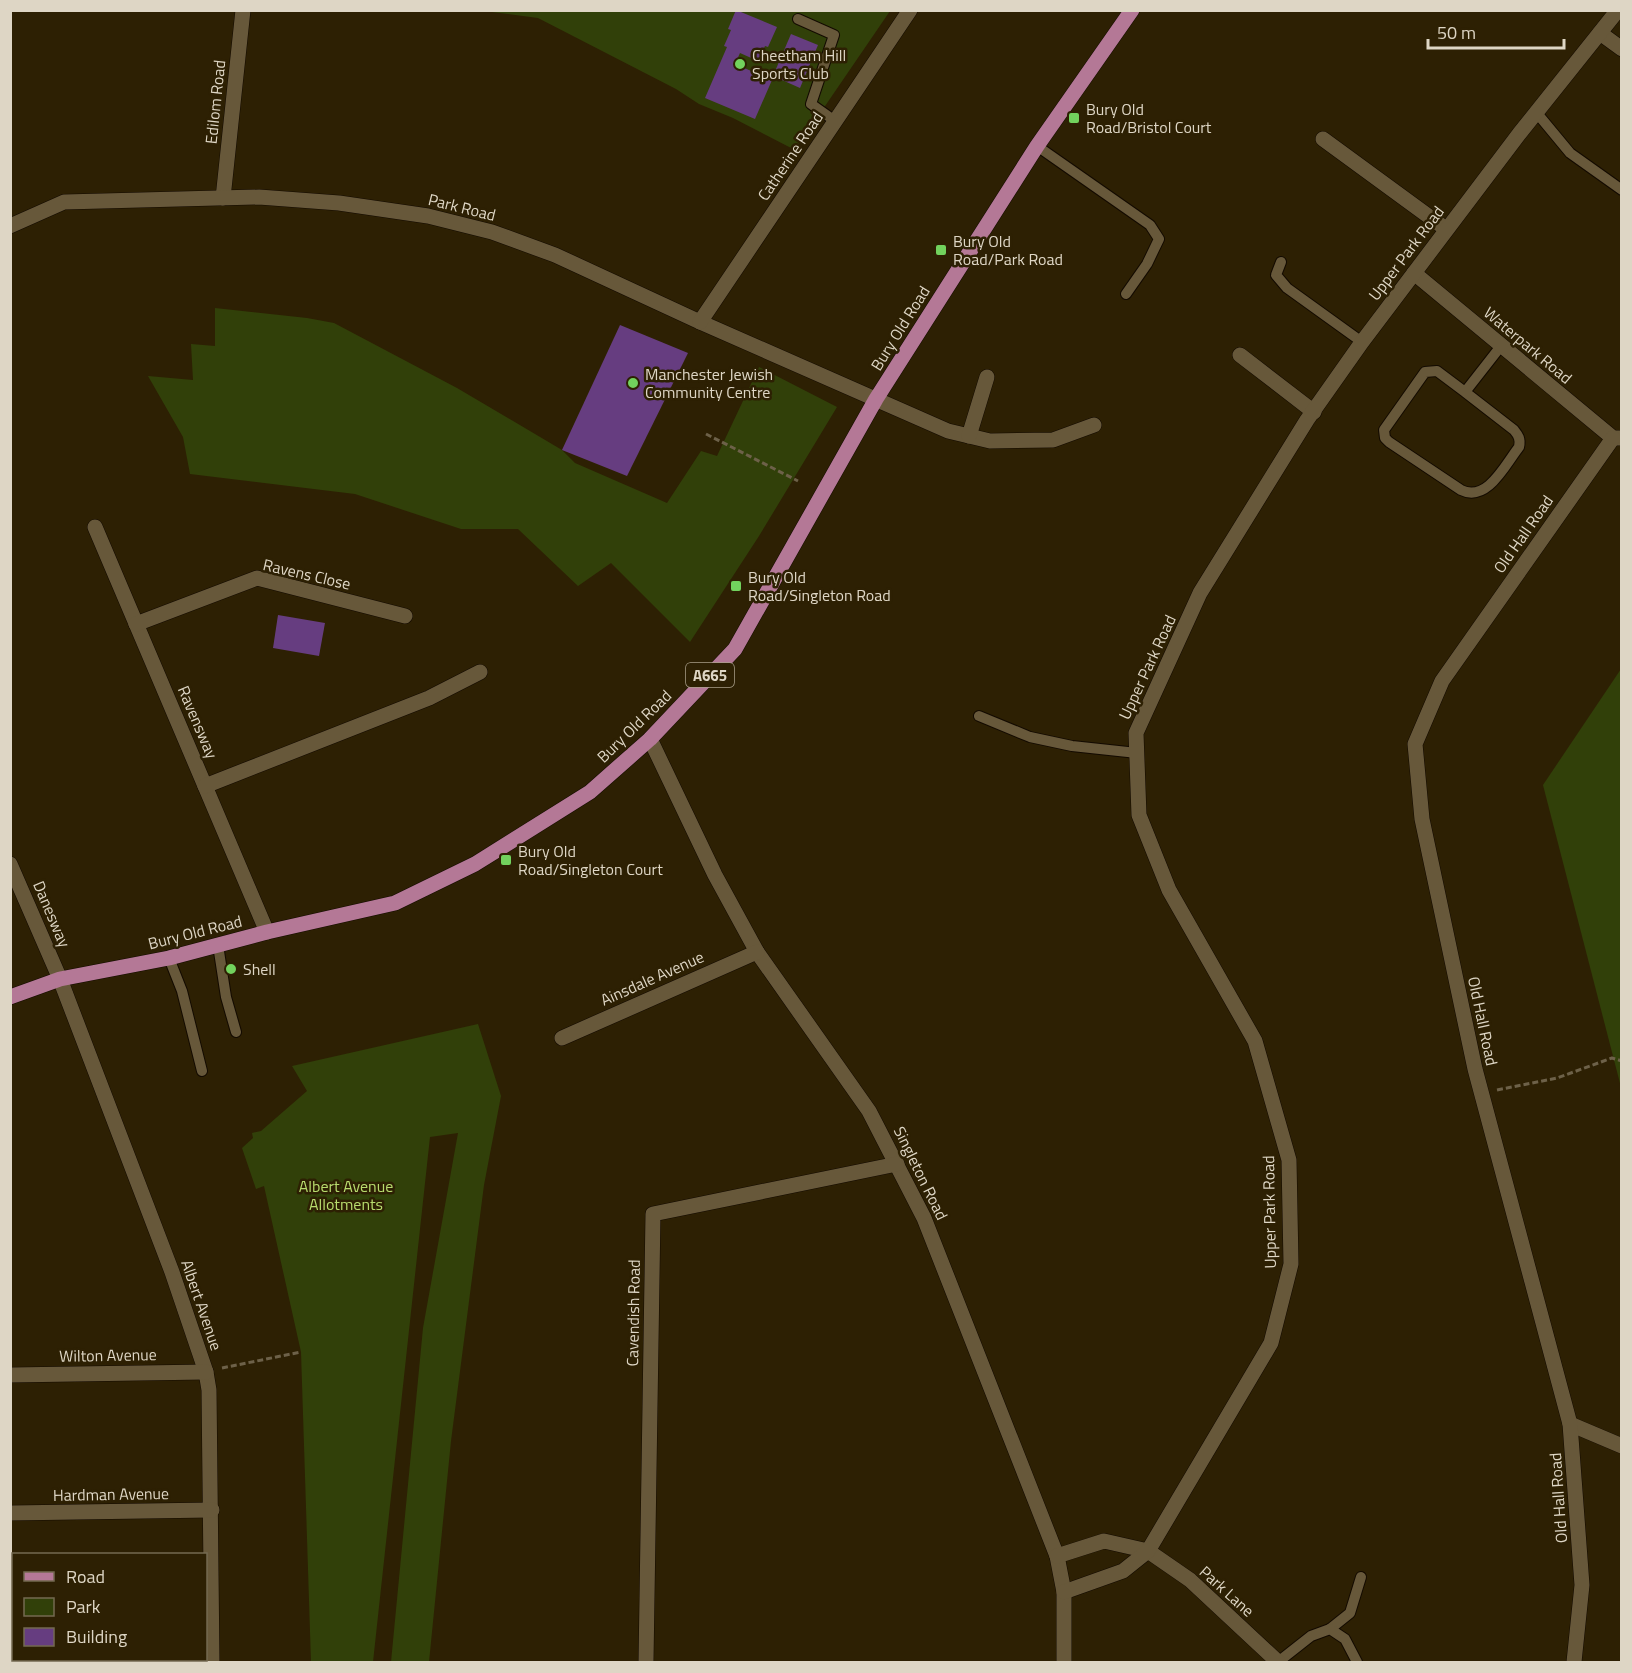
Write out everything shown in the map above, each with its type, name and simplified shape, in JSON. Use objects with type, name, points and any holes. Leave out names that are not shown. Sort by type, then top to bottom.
[{"type":"main road","name":"Bury Old Road","points":[[10,997],[60,979],[169,958],[267,932],[395,903],[475,864],[590,792],[650,739],[735,649],[876,399],[1037,146],[1132,10]]},
{"type":"street","name":"Edilom Road","points":[[223,198],[243,10]]},
{"type":"street","name":"Catherine Road","points":[[700,322],[910,10]]},
{"type":"street","name":"Upper Park Road","points":[[1064,1592],[1123,1571],[1148,1551],[1271,1343],[1291,1264],[1289,1160],[1255,1041],[1169,890],[1139,815],[1136,733],[1200,593],[1314,412],[1362,342],[1446,229],[1618,10]]},
{"type":"street","points":[[1600,33],[1622,49]]},
{"type":"street","points":[[1323,139],[1446,229]]},
{"type":"street","name":"Park Road","points":[[10,226],[63,202],[259,197],[339,203],[428,216],[492,232],[555,255],[700,322],[948,431],[990,441],[1053,440],[1094,425]]},
{"type":"street","name":"Waterpark Road","points":[[1414,273],[1617,438]]},
{"type":"street","points":[[1240,356],[1314,412]]},
{"type":"street","points":[[969,436],[987,378]]},
{"type":"street","name":"Old Hall Road","points":[[1575,1662],[1582,1585],[1570,1424],[1481,1094],[1422,819],[1415,744],[1442,681],[1617,438]]},
{"type":"street","name":"Ravensway","points":[[95,527],[267,932]]},
{"type":"street","name":"Ravens Close","points":[[136,624],[257,578],[405,616]]},
{"type":"street","points":[[205,786],[429,698],[480,672]]},
{"type":"street","name":"Singleton Road","points":[[650,739],[715,875],[757,951],[869,1111],[924,1218],[1057,1556],[1064,1592],[1064,1662]]},
{"type":"street","name":"Danesway","points":[[10,864],[60,979]]},
{"type":"street","name":"Ainsdale Avenue","points":[[562,1038],[757,951]]},
{"type":"street","name":"Albert Avenue","points":[[60,979],[172,1272],[206,1372],[209,1390],[212,1510],[210,1654]]},
{"type":"street","name":"Cavendish Road","points":[[646,1662],[653,1214],[897,1164]]},
{"type":"street","name":"Wilton Avenue","points":[[10,1375],[206,1372]]},
{"type":"street","points":[[1570,1424],[1622,1446]]},
{"type":"street","name":"Hardman Avenue","points":[[10,1514],[212,1510]]},
{"type":"street","points":[[1057,1556],[1104,1541],[1148,1551]]},
{"type":"street","name":"Park Lane","points":[[1148,1551],[1190,1580],[1278,1662]]},
{"type":"lane","points":[[798,19],[834,35],[811,104],[835,121]]},
{"type":"lane","points":[[1536,112],[1570,153],[1622,190]]},
{"type":"lane","points":[[1037,146],[1150,225],[1159,239],[1148,264],[1126,294]]},
{"type":"lane","points":[[1281,262],[1276,274],[1287,288],[1362,342]]},
{"type":"lane","points":[[1465,392],[1501,346]]},
{"type":"lane","points":[[1437,370],[1465,392],[1514,430],[1520,442],[1519,447],[1487,488],[1474,494],[1461,490],[1389,442],[1383,434],[1386,424],[1425,372],[1437,370]]},
{"type":"lane","points":[[979,716],[1030,737],[1071,746],[1137,753]]},
{"type":"lane","points":[[218,945],[226,997],[236,1032]]},
{"type":"lane","points":[[169,958],[182,991],[202,1071]]},
{"type":"lane","points":[[1278,1662],[1311,1636],[1330,1629],[1350,1613],[1361,1577]]},
{"type":"lane","points":[[1330,1629],[1346,1639],[1357,1662]]},
{"type":"path","points":[[706,434],[798,482]]},
{"type":"path","points":[[1481,1094],[1557,1078],[1612,1058],[1622,1062]]},
{"type":"path","points":[[206,1372],[301,1352]]},
{"type":"green space","name":"Cheetham Hill Sports Club","points":[[484,11],[890,11],[795,150],[733,118],[699,104],[676,89],[538,18]]},
{"type":"green space","points":[[215,308],[334,323],[457,388],[562,450],[575,463],[667,503],[701,451],[717,456],[759,367],[837,407],[759,536],[690,642],[611,563],[578,586],[518,529],[461,529],[355,494],[190,474],[183,437],[148,376],[193,380],[191,344],[215,346]]},
{"type":"green space","points":[[1621,669],[1621,1087],[1543,785]]},
{"type":"green space","name":"Albert Avenue Allotments","points":[[478,1024],[501,1096],[484,1185],[451,1441],[429,1662],[391,1662],[423,1328],[458,1133],[430,1137],[373,1662],[311,1662],[301,1352],[264,1186],[256,1189],[242,1148],[253,1138],[252,1133],[261,1131],[307,1091],[292,1066]]},
{"type":"building","points":[[736,10],[777,27],[768,47],[765,46],[758,61],[740,53],[735,64],[772,80],[755,119],[705,98],[727,47],[724,46],[731,30],[728,29]]},
{"type":"building","points":[[791,34],[818,45],[800,88],[773,76]]},
{"type":"building","name":"Manchester Jewish Community Centre","points":[[620,325],[688,353],[627,476],[562,450]]},
{"type":"building","points":[[278,615],[325,623],[319,656],[273,648]]},
{"type":"place","name":"Cheetham Hill Sports Club","points":[[740,64]]},
{"type":"place","name":"Bury Old Road/Bristol Court","points":[[1074,118]]},
{"type":"place","name":"Bury Old Road/Park Road","points":[[941,250]]},
{"type":"place","name":"Manchester Jewish Community Centre","points":[[633,383]]},
{"type":"place","name":"Bury Old Road/Singleton Road","points":[[736,586]]},
{"type":"place","name":"Bury Old Road/Singleton Court","points":[[506,860]]},
{"type":"place","name":"Shell","points":[[231,969]]}]
